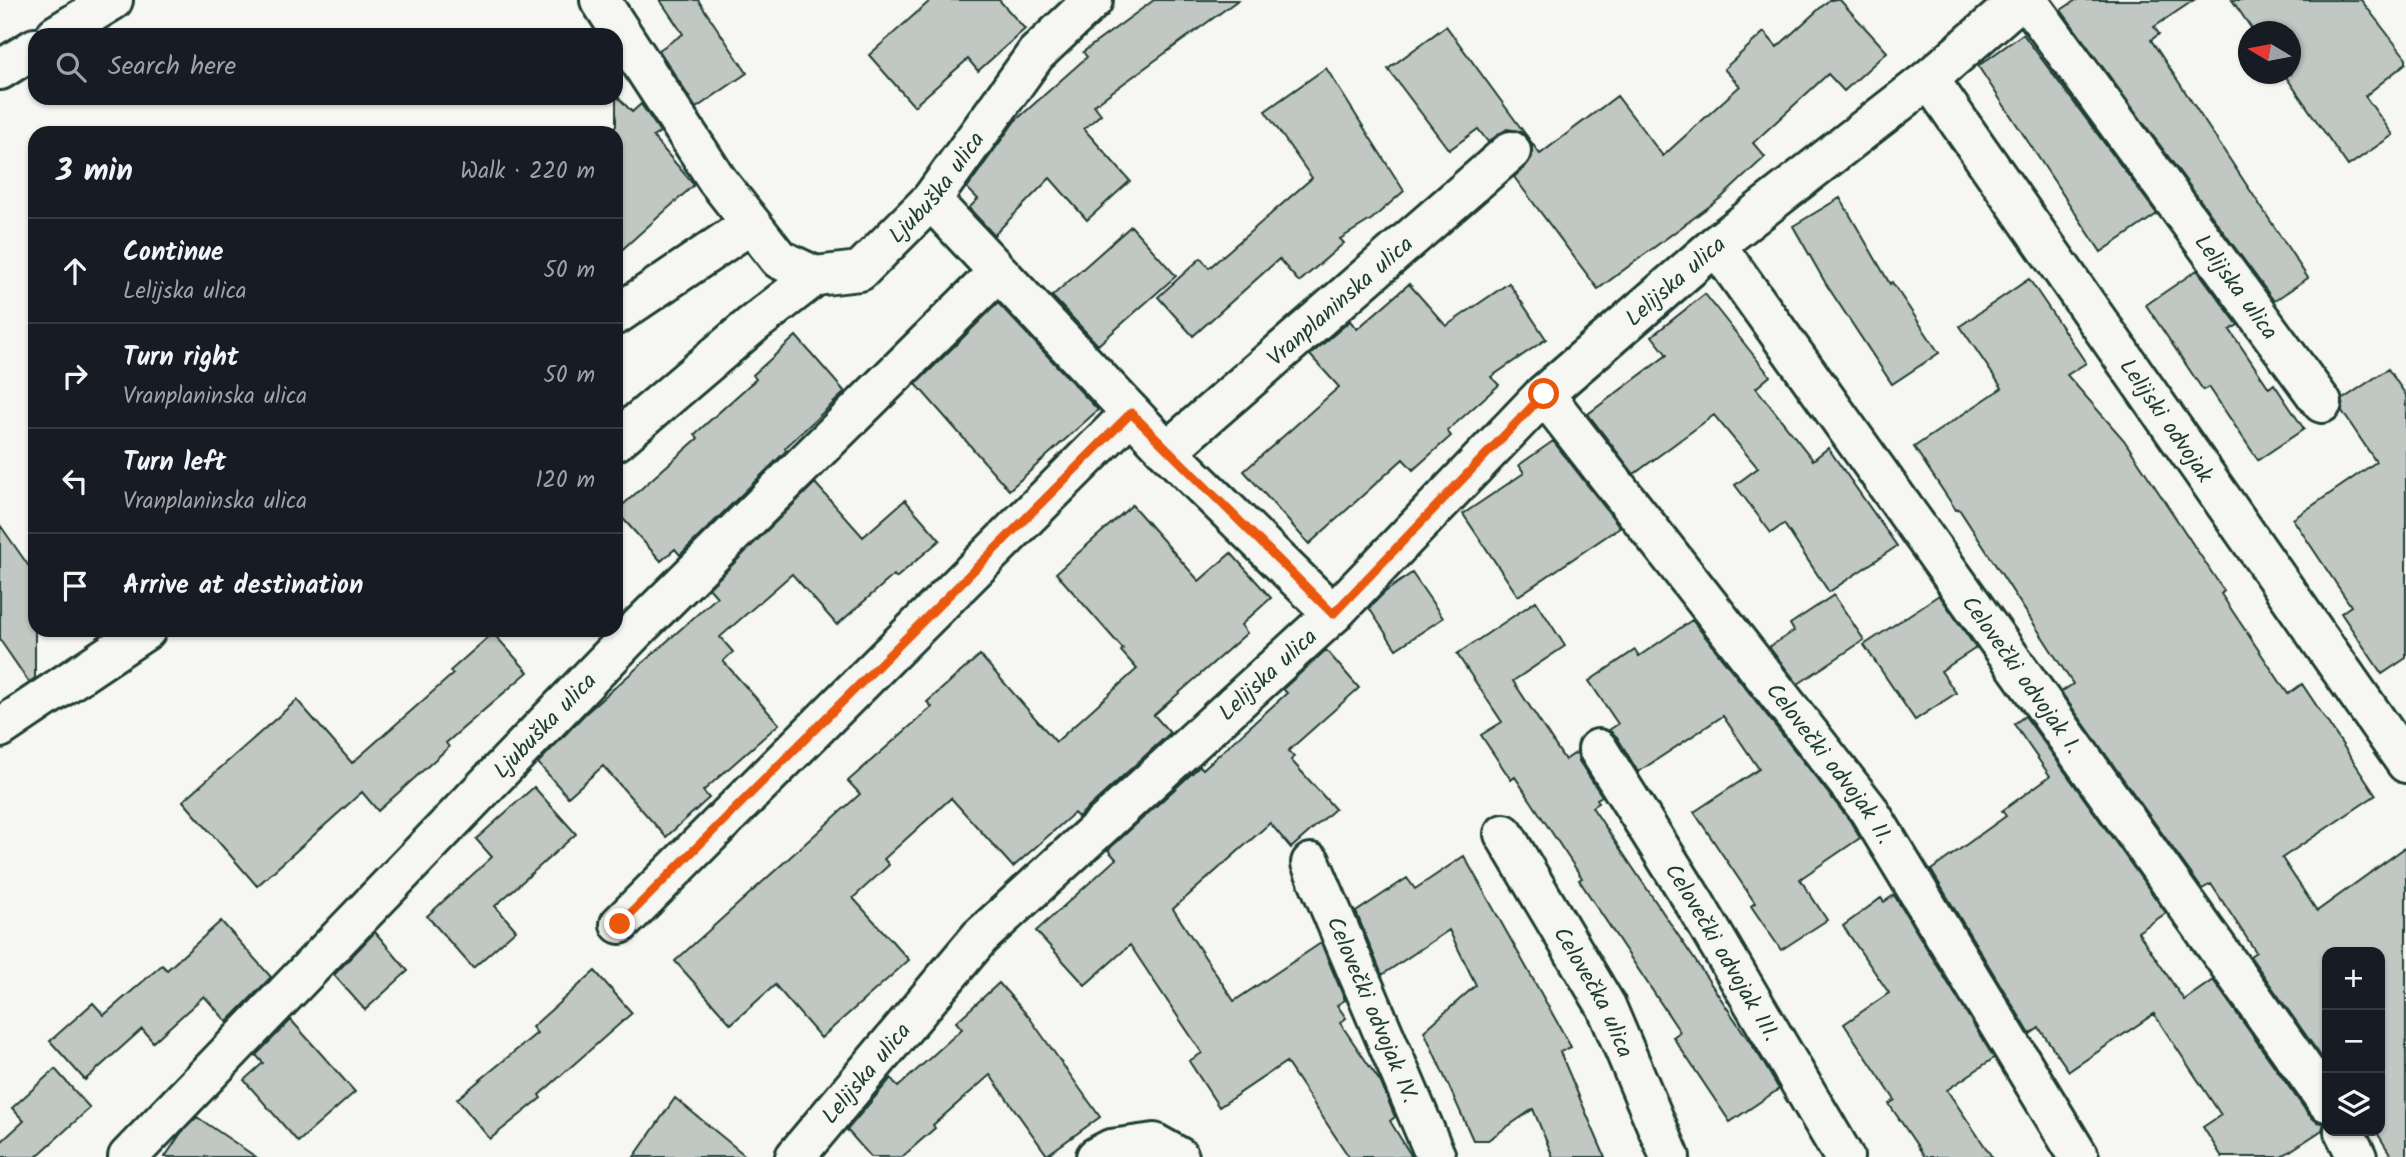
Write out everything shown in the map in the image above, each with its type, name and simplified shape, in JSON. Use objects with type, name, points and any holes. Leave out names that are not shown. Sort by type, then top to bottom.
[{"type":"street","points":[[67,28],[113,0]]},
{"type":"street","points":[[600,0],[618,28]]},
{"type":"street","name":"Ljubuška ulica","points":[[815,276],[860,271],[930,200],[1036,54],[1093,0]]},
{"type":"street","name":"Lelijska ulica","points":[[795,1157],[979,937],[1333,614],[1544,394],[1716,245],[1929,79],[2020,0]]},
{"type":"street","name":"Lelijska ulica","points":[[2027,0],[2322,403]]},
{"type":"street","points":[[623,35],[717,180],[751,224],[779,259],[815,276],[752,325],[623,435]]},
{"type":"street","points":[[0,70],[28,52]]},
{"type":"street","name":"Lelijski odvojak","points":[[1929,79],[2406,763]]},
{"type":"street","name":"Vranplaninska ulica","points":[[1167,451],[1511,151]]},
{"type":"street","points":[[930,200],[1167,451],[1333,614]]},
{"type":"street","points":[[623,310],[751,224]]},
{"type":"street","name":"Celovečki odvojak I.","points":[[1716,245],[2322,1094]]},
{"type":"street","name":"Ljubuška ulica","points":[[128,1157],[635,631],[998,272]]},
{"type":"street","name":"Celovečki odvojak II.","points":[[1544,394],[1868,809],[2079,1157]]},
{"type":"street","points":[[620,924],[1131,413]]},
{"type":"street","points":[[0,728],[136,637]]},
{"type":"street","name":"Celovečki odvojak III.","points":[[1598,749],[1694,901],[1844,1157]]},
{"type":"street","name":"Celovečka ulica","points":[[1504,834],[1606,1006],[1670,1157]]},
{"type":"street","name":"Celovečki odvojak IV.","points":[[1311,863],[1436,1157]]},
{"type":"street","points":[[2346,1136],[2357,1157]]},
{"type":"street","points":[[1096,1157],[1111,1149],[1154,1143],[1179,1157]]},
{"type":"building","points":[[660,0],[698,0],[747,73],[696,108],[659,50],[683,34]]},
{"type":"building","points":[[931,0],[999,0],[1025,29],[978,71],[968,59],[914,106],[869,55]]},
{"type":"building","points":[[1154,0],[1238,0],[1094,105],[1101,114],[1084,129],[1130,181],[1087,220],[1050,178],[994,235],[969,208],[978,199],[967,188],[1015,121],[1087,57],[1083,52]]},
{"type":"building","points":[[1829,0],[1840,0],[1887,52],[1844,91],[1828,74],[1753,143],[1765,157],[1722,197],[1598,289],[1514,177],[1532,157],[1532,146],[1527,137],[1540,154],[1617,96],[1663,156],[1740,86],[1724,69],[1764,32],[1777,47]]},
{"type":"building","points":[[2076,0],[2194,0],[2154,27],[2159,34],[2151,40],[2308,278],[2274,301],[2061,10]]},
{"type":"building","points":[[2232,0],[2361,0],[2406,58],[2406,63],[2365,96],[2393,135],[2348,166],[2291,84],[2301,84],[2301,21],[2246,21]]},
{"type":"building","points":[[1446,26],[1527,136],[1507,129],[1488,142],[1478,129],[1449,150],[1388,69]]},
{"type":"building","points":[[2023,34],[2157,214],[2101,252],[1978,66]]},
{"type":"building","points":[[1326,68],[1404,191],[1372,219],[1340,239],[1344,243],[1299,282],[1279,259],[1193,336],[1158,297],[1201,258],[1209,268],[1312,178],[1265,111]]},
{"type":"building","points":[[623,102],[632,112],[641,104],[660,132],[653,137],[694,185],[623,249],[623,126],[616,126],[616,105],[623,105]]},
{"type":"building","points":[[1840,198],[1890,284],[1892,282],[1939,353],[1892,384],[1826,284],[1793,226]]},
{"type":"building","points":[[1131,226],[1176,276],[1098,345],[1052,296]]},
{"type":"building","points":[[2197,270],[2238,325],[2230,330],[2269,388],[2274,384],[2304,429],[2258,460],[2209,387],[2203,390],[2146,305]]},
{"type":"building","points":[[2029,279],[2086,363],[2067,375],[2124,440],[2224,591],[2221,594],[2288,694],[2302,684],[2376,795],[2282,858],[2317,911],[2406,847],[2406,1157],[2392,1157],[2379,1136],[2385,1136],[2385,947],[2322,947],[2322,1058],[2250,956],[2256,952],[2211,884],[2202,889],[2061,692],[2073,684],[1959,509],[1956,510],[1914,447],[2002,388],[1960,326]]},
{"type":"building","points":[[1509,283],[1546,339],[1491,377],[1499,385],[1447,431],[1451,436],[1413,470],[1403,459],[1309,544],[1244,471],[1339,387],[1310,355],[1350,321],[1357,329],[1409,284],[1446,326]]},
{"type":"building","points":[[1705,294],[1770,376],[1756,388],[1813,460],[1828,448],[1897,546],[1829,592],[1784,524],[1771,533],[1735,485],[1758,468],[1714,415],[1634,474],[1588,414],[1667,355],[1652,336]]},
{"type":"building","points":[[998,303],[1098,410],[1009,490],[916,384]]},
{"type":"building","points":[[796,336],[845,392],[785,448],[786,451],[680,555],[675,549],[661,561],[623,519],[623,505],[698,438],[695,434],[756,379],[753,375]]},
{"type":"building","points":[[2388,369],[2406,395],[2406,658],[2382,674],[2341,613],[2351,606],[2293,519],[2376,462],[2342,411],[2343,399]]},
{"type":"building","points":[[1553,441],[1620,527],[1518,596],[1463,514],[1524,473],[1519,465]]},
{"type":"building","points":[[815,483],[863,537],[905,500],[940,540],[896,578],[894,575],[837,625],[792,574],[720,637],[733,652],[723,661],[779,724],[703,791],[709,798],[666,837],[603,766],[568,797],[538,763],[585,714],[717,597],[709,588]]},
{"type":"building","points":[[1132,505],[1199,581],[1231,553],[1271,598],[1241,625],[1247,633],[1154,715],[1170,733],[1078,817],[1074,813],[1013,867],[951,798],[884,859],[889,865],[853,898],[909,960],[821,1038],[775,985],[731,1024],[675,961],[860,794],[848,781],[932,707],[927,702],[980,655],[1056,742],[1137,669],[1121,651],[1123,649],[1056,573]]},
{"type":"building","points":[[0,525],[28,565],[28,637],[35,637],[35,678],[29,682],[0,640]]},
{"type":"building","points":[[1412,573],[1443,618],[1396,649],[1369,608],[1385,592]]},
{"type":"building","points":[[1834,595],[1864,640],[1798,684],[1769,647],[1794,631],[1790,624]]},
{"type":"building","points":[[1939,595],[1976,648],[1941,671],[1956,693],[1915,720],[1864,645]]},
{"type":"building","points":[[1536,601],[1565,646],[1513,681],[1565,760],[1577,752],[1579,761],[1602,796],[1592,807],[1779,1089],[1730,1122],[1673,1037],[1680,1032],[1579,880],[1582,878],[1515,777],[1511,780],[1481,735],[1502,722],[1457,654]]},
{"type":"building","points":[[1692,620],[1850,821],[1860,838],[1800,879],[1827,920],[1781,950],[1751,906],[1755,903],[1694,812],[1759,769],[1723,716],[1638,772],[1617,737],[1609,730],[1618,724],[1589,681],[1635,650],[1639,656]]},
{"type":"building","points":[[488,637],[497,637],[528,672],[446,743],[449,747],[378,811],[362,792],[257,886],[183,801],[297,700],[352,763],[453,674],[450,671]]},
{"type":"building","points":[[1326,650],[1359,688],[1288,751],[1294,757],[1291,760],[1335,809],[1291,848],[1270,823],[1173,909],[1234,1001],[1321,943],[1345,1000],[1337,1005],[1346,1018],[1340,1023],[1381,1083],[1395,1117],[1390,1121],[1412,1157],[1349,1157],[1286,1062],[1219,1107],[1189,1061],[1202,1053],[1130,945],[1085,985],[1036,931],[1116,859],[1108,850],[1200,766],[1203,769],[1287,693],[1283,689]]},
{"type":"building","points":[[2025,716],[2166,913],[2138,932],[2184,1000],[2213,980],[2309,1115],[2322,1123],[2322,1130],[2281,1157],[2222,1157],[2203,1127],[2221,1115],[2154,1014],[2069,1071],[2039,1028],[2030,1034],[1931,870],[2006,816],[2002,811],[2050,776],[2014,724]]},
{"type":"building","points":[[534,787],[576,834],[495,906],[516,930],[473,968],[427,916],[492,857],[476,839]]},
{"type":"building","points":[[1464,856],[1571,1047],[1560,1052],[1605,1157],[1553,1157],[1533,1109],[1488,1140],[1473,1140],[1424,1031],[1476,985],[1449,930],[1382,975],[1356,912],[1407,878],[1415,889]]},
{"type":"building","points":[[1894,895],[1994,1058],[1947,1090],[1992,1157],[1925,1157],[1889,1104],[1895,1100],[1844,1024],[1889,993],[1843,926],[1881,898],[1884,902]]},
{"type":"building","points":[[221,921],[271,977],[227,1022],[204,996],[153,1042],[142,1029],[85,1080],[50,1041],[93,1003],[104,1015],[162,965],[167,970]]},
{"type":"building","points":[[375,932],[408,971],[365,1010],[334,975]]},
{"type":"building","points":[[595,971],[632,1013],[539,1095],[541,1098],[490,1139],[457,1099],[537,1033],[532,1027]]},
{"type":"building","points":[[999,983],[1029,1017],[1100,1117],[1047,1155],[990,1075],[933,1125],[935,1128],[902,1157],[871,1157],[847,1130],[891,1078],[898,1087],[962,1029],[956,1022]]},
{"type":"building","points":[[291,1020],[355,1092],[298,1142],[244,1080],[263,1063],[256,1055]]},
{"type":"building","points":[[55,1069],[90,1108],[36,1157],[0,1157],[0,1143],[24,1121],[12,1108]]},
{"type":"building","points":[[675,1098],[747,1157],[634,1157]]},
{"type":"building","points":[[197,1117],[256,1157],[165,1157],[181,1133]]},
{"type":"route","points":[[620,924],[1131,413],[1333,614],[1544,394]]}]
